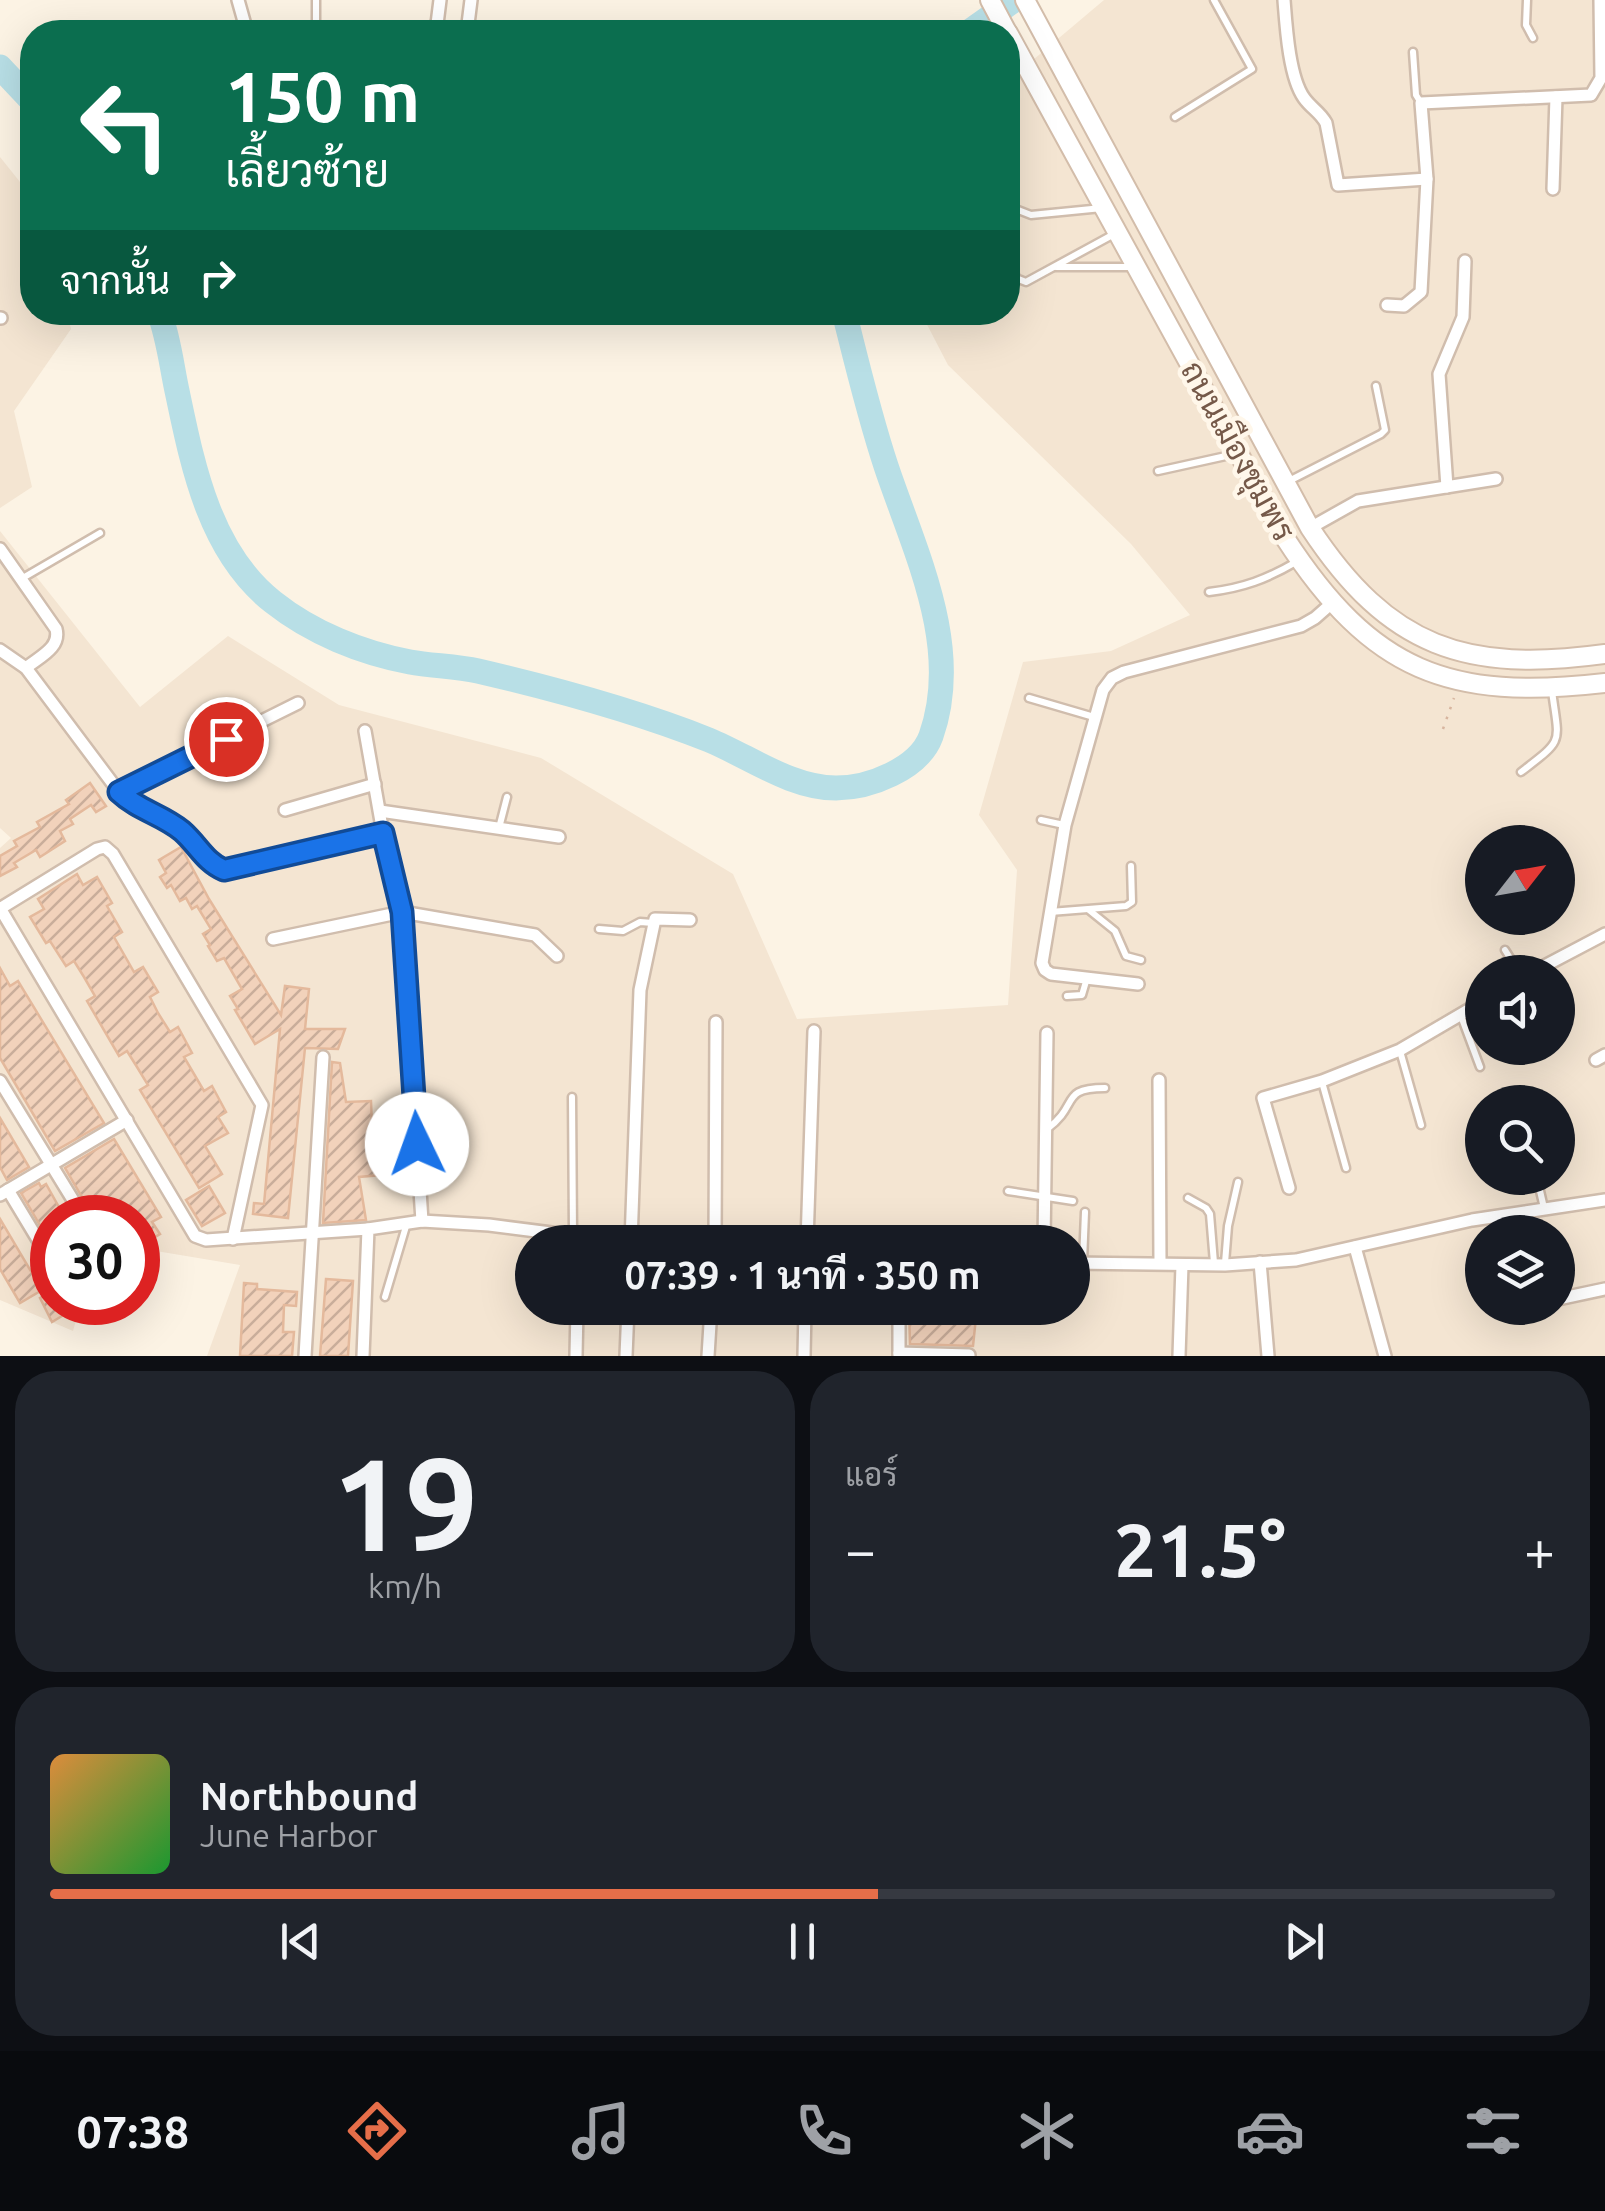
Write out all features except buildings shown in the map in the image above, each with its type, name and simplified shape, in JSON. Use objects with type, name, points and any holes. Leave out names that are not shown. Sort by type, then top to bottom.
[{"type":"main road","name":"ถนนเมืองชุมพร","points":[[1025,0],[1310,528],[1347,579],[1391,619],[1428,640],[1472,656],[1549,662],[1605,654]]},
{"type":"main road","name":"ถนนเมืองชุมพร","points":[[1020,56],[1238,453],[1300,560],[1332,603],[1377,644],[1414,666],[1460,682],[1511,690],[1605,683]]},
{"type":"street","points":[[1284,0],[1286,34],[1301,94],[1326,123],[1338,185],[1427,179]]},
{"type":"street","points":[[1388,304],[1404,306],[1421,292],[1427,179],[1421,102],[1591,95],[1598,87],[1600,0]]},
{"type":"street","points":[[1553,189],[1556,97]]},
{"type":"street","points":[[1447,486],[1439,374],[1463,317],[1465,261]]},
{"type":"street","points":[[1310,528],[1358,501],[1496,479]]},
{"type":"street","points":[[0,549],[56,628],[58,637],[56,644],[26,668]]},
{"type":"street","points":[[1138,984],[1052,974],[1044,970],[1042,963],[1066,825],[1103,690],[1112,678],[1301,626],[1332,603]]},
{"type":"street","points":[[0,650],[26,668],[119,792],[131,803],[179,828],[211,865],[224,870],[383,833]]},
{"type":"street","points":[[119,792],[298,703]]},
{"type":"street","points":[[366,731],[383,833],[402,912],[422,1221]]},
{"type":"street","points":[[285,810],[374,784]]},
{"type":"street","points":[[380,811],[559,836]]},
{"type":"street","points":[[233,1239],[262,1105],[114,854],[105,847],[97,848],[0,908],[195,1236],[206,1240],[233,1239],[312,1234],[422,1221],[515,1228]]},
{"type":"street","points":[[272,939],[402,912],[534,935],[557,956]]},
{"type":"street","points":[[632,1225],[640,990],[653,923],[659,918],[690,920]]},
{"type":"street","points":[[1566,955],[1605,934]]},
{"type":"street","points":[[1288,1188],[1263,1098],[1322,1081],[1400,1050],[1465,1013]]},
{"type":"street","points":[[714,1225],[716,1022]]},
{"type":"street","points":[[808,1225],[814,1030]]},
{"type":"street","points":[[1044,1225],[1047,1033]]},
{"type":"street","points":[[305,1356],[322,1057]]},
{"type":"street","points":[[1159,1080],[1160,1263]]},
{"type":"street","points":[[0,1081],[70,1195]]},
{"type":"street","points":[[30,1230],[4,1193],[127,1120]]},
{"type":"street","points":[[1090,1263],[1220,1265],[1296,1260],[1472,1220],[1605,1200]]},
{"type":"street","points":[[363,1356],[368,1229]]},
{"type":"street","points":[[1356,1248],[1385,1356]]},
{"type":"street","points":[[1260,1262],[1268,1356]]},
{"type":"street","points":[[1178,1356],[1182,1264]]},
{"type":"street","points":[[1575,1295],[1605,1289]]},
{"type":"street","points":[[576,1356],[577,1325]]},
{"type":"street","points":[[626,1356],[627,1325]]},
{"type":"street","points":[[708,1356],[710,1325]]},
{"type":"street","points":[[804,1356],[805,1325]]},
{"type":"street","points":[[899,1325],[899,1354],[970,1354]]},
{"type":"lane","points":[[1174,117],[1252,69],[1214,0]]},
{"type":"lane","points":[[1527,0],[1526,25],[1533,38]]},
{"type":"lane","points":[[1413,52],[1416,95],[1421,102]]},
{"type":"lane","points":[[1020,211],[1032,216],[1104,208]]},
{"type":"lane","points":[[1020,282],[1117,232]]},
{"type":"lane","points":[[1054,266],[1136,267]]},
{"type":"lane","points":[[1286,482],[1385,430],[1376,386]]},
{"type":"lane","points":[[1158,472],[1238,453]]},
{"type":"lane","points":[[21,578],[100,533]]},
{"type":"lane","points":[[1209,592],[1238,589],[1300,560]]},
{"type":"lane","points":[[1521,772],[1554,747],[1558,736],[1552,689]]},
{"type":"lane","points":[[1029,698],[1096,718]]},
{"type":"lane","points":[[499,828],[507,797]]},
{"type":"lane","points":[[1041,820],[1066,825]]},
{"type":"lane","points":[[1049,912],[1126,906],[1132,902],[1131,866]]},
{"type":"lane","points":[[1088,910],[1115,931],[1126,956],[1141,960]]},
{"type":"lane","points":[[599,929],[622,931],[640,922],[653,923]]},
{"type":"lane","points":[[1505,950],[1508,955]]},
{"type":"lane","points":[[1067,996],[1082,995],[1087,978]]},
{"type":"lane","points":[[1461,1015],[1480,1067]]},
{"type":"lane","points":[[1400,1050],[1420,1125]]},
{"type":"lane","points":[[1322,1081],[1346,1168]]},
{"type":"lane","points":[[1046,1130],[1063,1117],[1074,1093],[1081,1088],[1105,1088]]},
{"type":"lane","points":[[572,1097],[577,1225]]},
{"type":"lane","points":[[1220,1265],[1238,1182]]},
{"type":"lane","points":[[1008,1191],[1073,1200]]},
{"type":"lane","points":[[1541,1195],[1544,1209]]},
{"type":"lane","points":[[1188,1198],[1210,1214],[1220,1265]]},
{"type":"lane","points":[[1082,1225],[1084,1212]]},
{"type":"lane","points":[[386,1296],[408,1223]]},
{"type":"path","points":[[1443,729],[1460,682]]},
{"type":"shaded area","points":[[1104,0],[1605,0],[1605,1356],[207,1356],[240,1265],[160,1252],[160,1195],[30,1195],[30,1313],[0,1300],[0,848],[11,838],[0,828],[0,531],[140,707],[228,636],[339,705],[541,758],[733,874],[797,1019],[1008,1005],[1017,870],[979,815],[1023,662],[1111,651],[1190,615],[1131,544],[948,365],[927,325],[1020,325],[1020,71]]},
{"type":"shaded area","points":[[0,157],[20,182],[20,325],[70,325],[71,329],[14,411],[32,487],[0,508]]},
{"type":"waterway","points":[[986,20],[1014,0]]},
{"type":"waterway","points":[[0,67],[20,88]]},
{"type":"waterway","points":[[163,325],[197,474],[218,531],[251,581],[288,613],[338,640],[374,653],[478,671],[595,701],[709,740],[803,783],[836,788],[863,785],[891,774],[925,748],[939,702],[941,668],[931,599],[880,447],[847,325]]},
{"type":"route","points":[[226,739],[119,792],[131,803],[179,828],[211,865],[224,870],[383,833],[402,912],[417,1144]]}]
